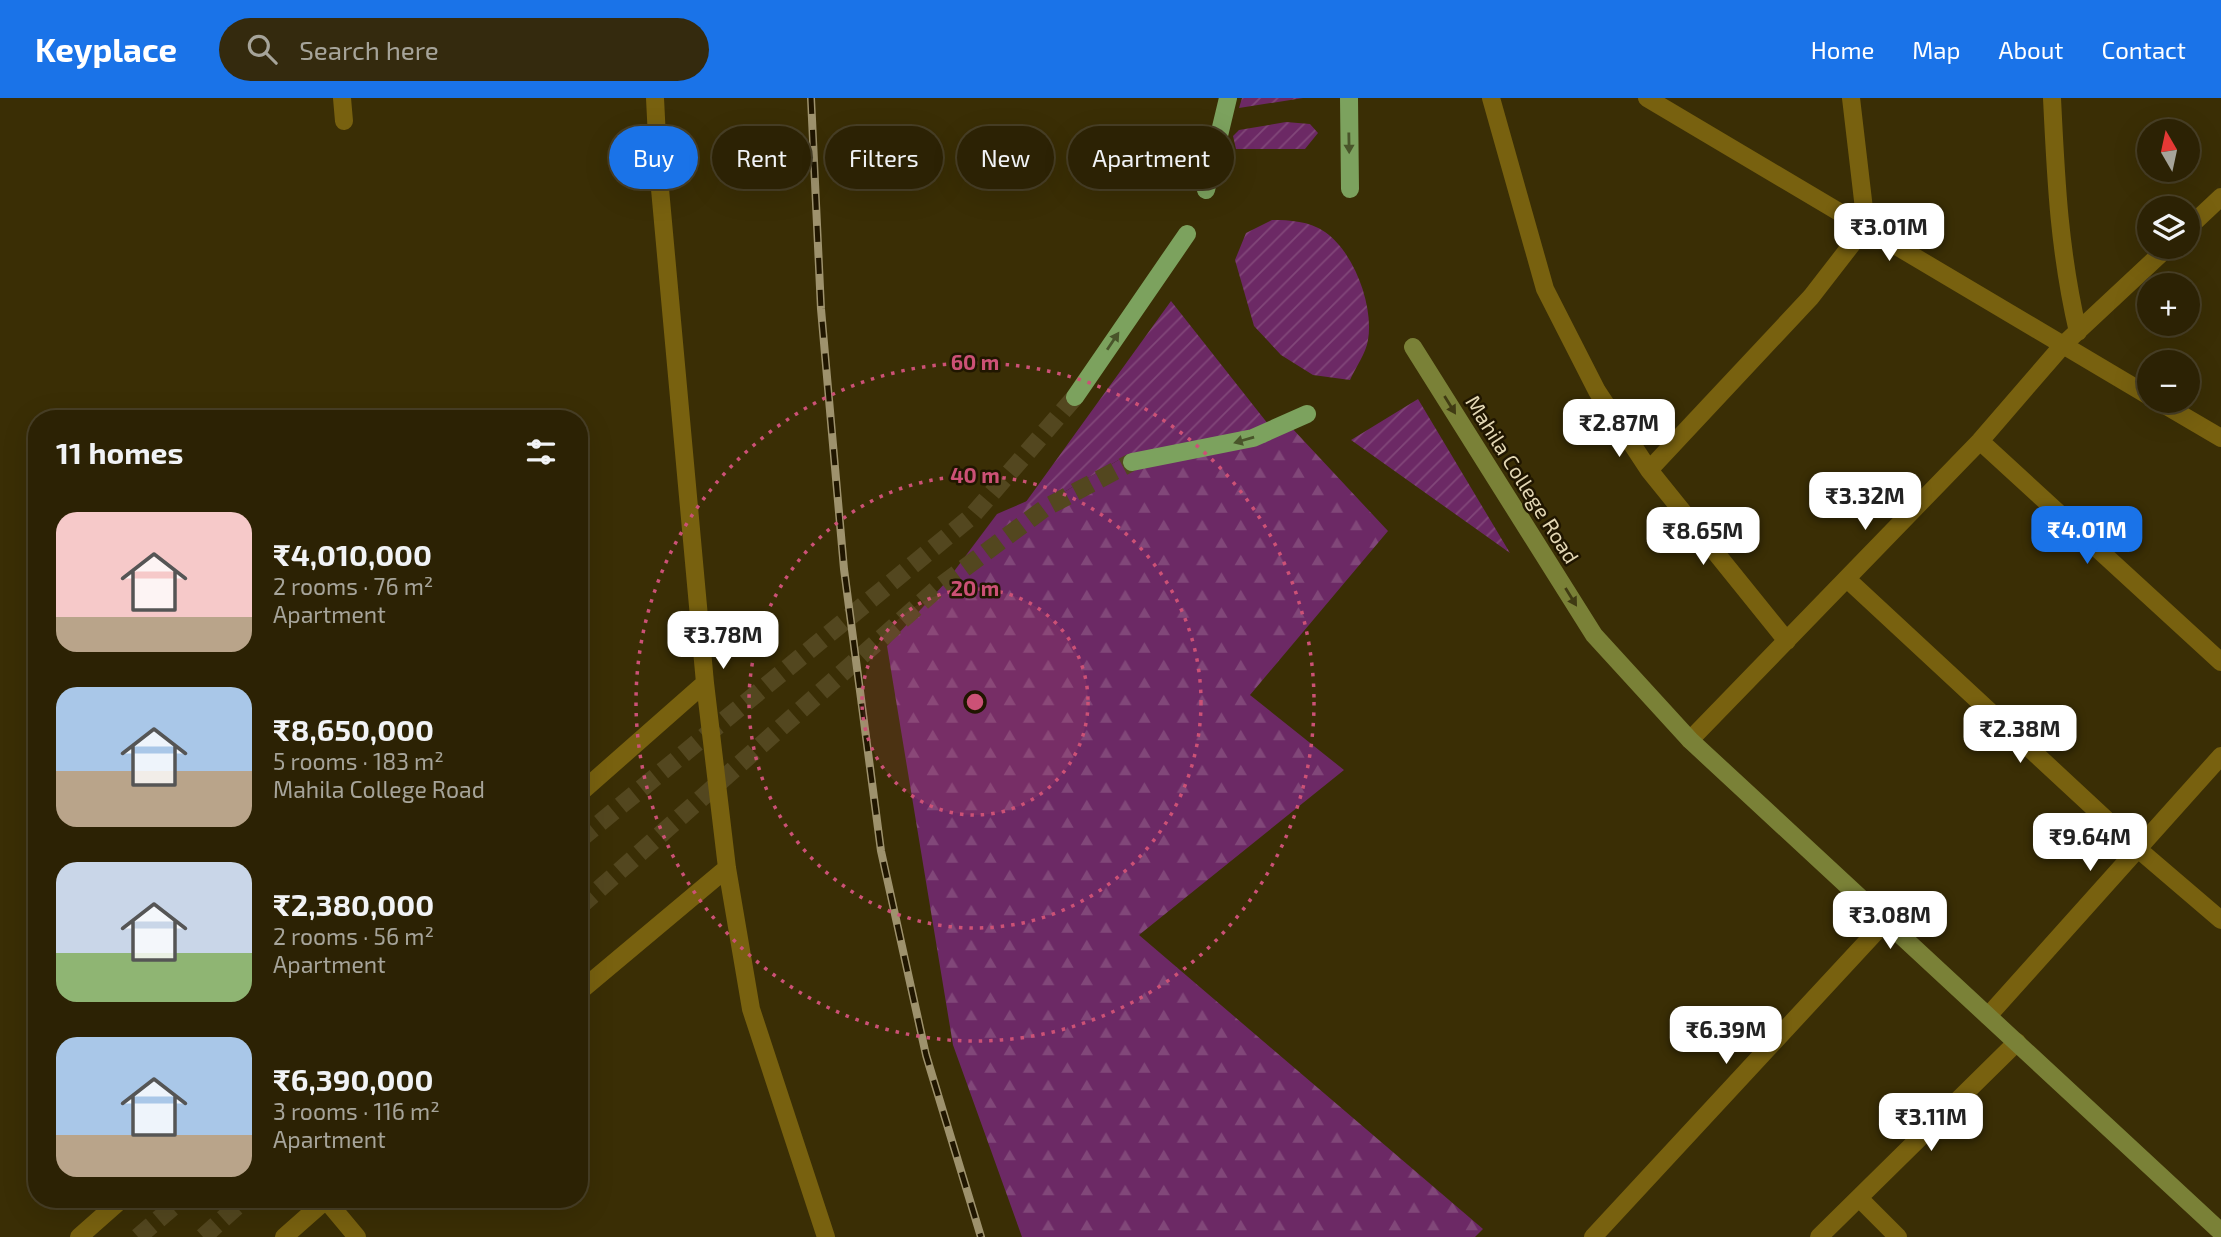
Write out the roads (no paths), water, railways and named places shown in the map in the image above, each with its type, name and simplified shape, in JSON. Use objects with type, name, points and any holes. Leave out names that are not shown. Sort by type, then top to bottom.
[{"type":"main road","points":[[1206,190],[1228,98]]},
{"type":"main road","points":[[1349,98],[1350,189]]},
{"type":"main road","points":[[1075,397],[1187,234]]},
{"type":"main road","name":"Mahila College Road","points":[[1413,347],[1594,635],[1690,740],[2017,1042],[2220,1235]]},
{"type":"main road","points":[[1132,462],[1242,441],[1307,414]]},
{"type":"street","points":[[342,98],[344,121]]},
{"type":"street","points":[[655,98],[659,178],[705,683],[727,868],[751,1009],[825,1237]]},
{"type":"street","points":[[1491,98],[1545,289],[1597,391],[1649,470],[1787,641]]},
{"type":"street","points":[[1647,98],[2137,389]]},
{"type":"street","points":[[1649,470],[1811,297],[1866,226],[1852,98]]},
{"type":"street","points":[[2052,98],[2059,230],[2064,270],[2078,331]]},
{"type":"street","points":[[2200,217],[2221,197]]},
{"type":"street","points":[[1690,740],[1980,441],[2063,345],[2155,259]]},
{"type":"street","points":[[2178,413],[2221,438]]},
{"type":"street","points":[[1980,441],[2221,662]]},
{"type":"street","points":[[1847,579],[2138,849],[2221,920]]},
{"type":"street","points":[[588,786],[705,683]]},
{"type":"street","points":[[1989,1016],[2221,756]]},
{"type":"street","points":[[588,984],[727,868]]},
{"type":"street","points":[[1593,1237],[1886,921]]},
{"type":"street","points":[[1819,1237],[2017,1042]]},
{"type":"street","points":[[1858,1198],[1898,1237]]},
{"type":"street","points":[[79,1237],[112,1208]]},
{"type":"street","points":[[284,1237],[316,1208]]},
{"type":"street","points":[[333,1208],[357,1237]]},
{"type":"tunnel","points":[[588,833],[972,516],[1075,397]]},
{"type":"tunnel","points":[[588,899],[939,587],[1045,508],[1132,462]]},
{"type":"tunnel","points":[[138,1237],[172,1208]]},
{"type":"tunnel","points":[[203,1237],[235,1208]]},
{"type":"railway","points":[[811,98],[821,309],[844,569],[881,851],[926,1055],[981,1237]]}]
